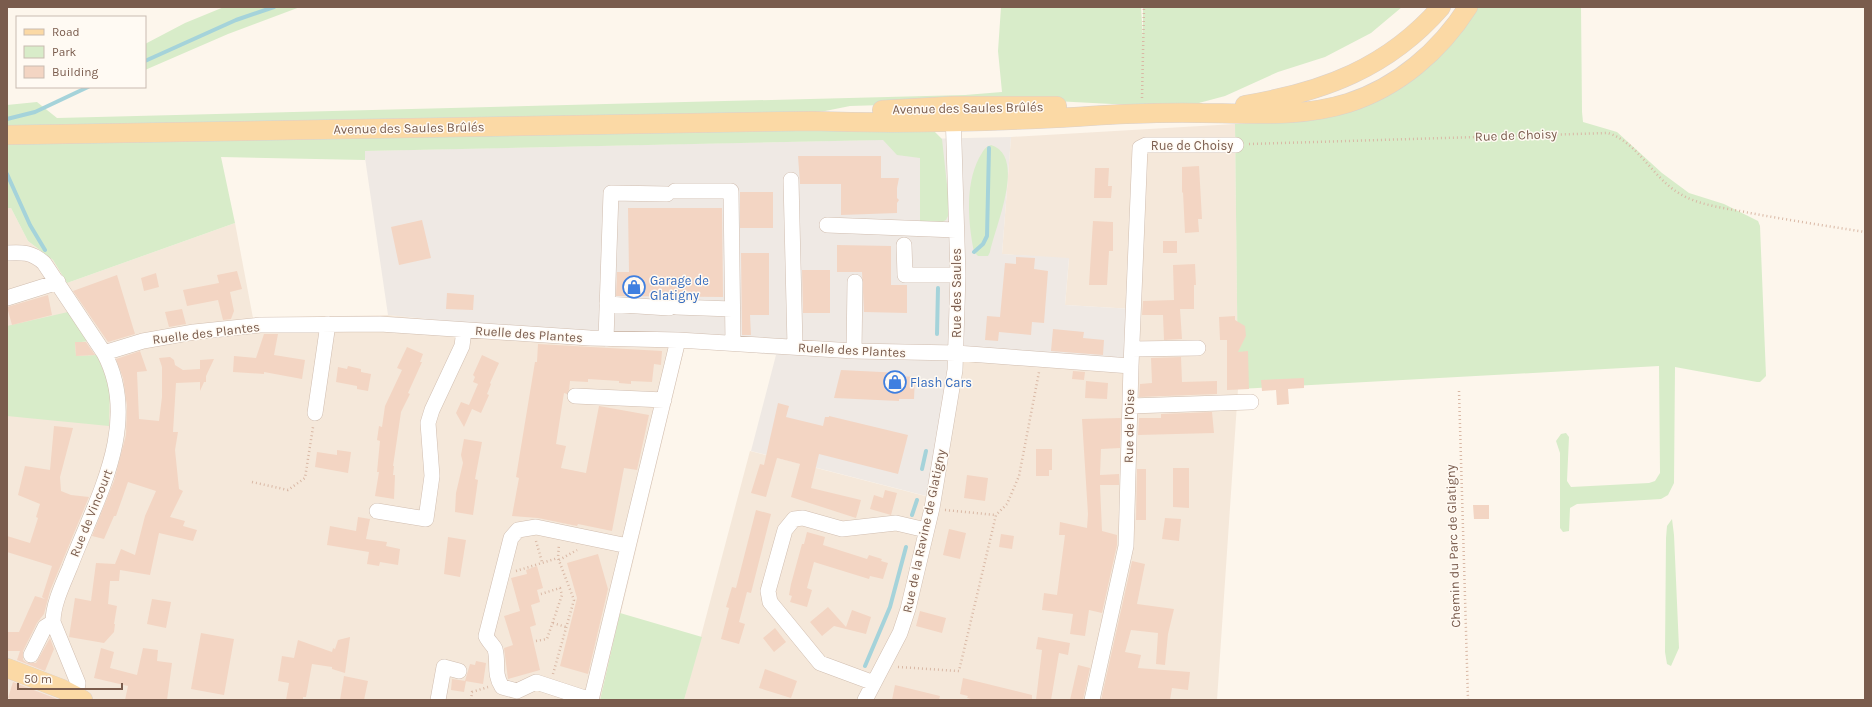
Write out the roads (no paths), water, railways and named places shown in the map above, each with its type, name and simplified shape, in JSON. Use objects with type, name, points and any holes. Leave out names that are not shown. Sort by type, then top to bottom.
[{"type":"main road","points":[[1201,113],[1294,96],[1333,84],[1364,69],[1392,52],[1418,31],[1441,7]]},
{"type":"main road","points":[[1201,113],[1296,114],[1322,110],[1362,98],[1388,85],[1421,62],[1446,37],[1468,7]]},
{"type":"main road","name":"Avenue des Saules Brûlés","points":[[7,135],[812,121],[860,122],[1058,106],[1132,114],[1201,113]]},
{"type":"main road","points":[[7,668],[70,696]]},
{"type":"street","name":"Rue des Saules","points":[[953,114],[958,275],[956,353],[1131,366]]},
{"type":"street","name":"Rue de Choisy","points":[[1140,148],[1146,145],[1236,145]]},
{"type":"street","name":"Rue de l'Oise","points":[[1092,700],[1126,546],[1131,366],[1140,148]]},
{"type":"street","points":[[791,180],[795,346]]},
{"type":"street","points":[[606,339],[611,193],[731,191],[733,344]]},
{"type":"street","points":[[828,225],[956,230]]},
{"type":"street","points":[[904,245],[906,276],[958,275]]},
{"type":"street","name":"Rue de Vincourt","points":[[7,253],[21,252],[34,255],[44,263],[58,282],[104,354],[110,366],[116,385],[117,428],[114,448],[104,486],[65,578],[53,616],[53,622]]},
{"type":"street","points":[[7,298],[58,282]]},
{"type":"street","points":[[854,351],[855,282]]},
{"type":"street","points":[[607,304],[732,309]]},
{"type":"street","points":[[315,413],[328,324]]},
{"type":"street","name":"Ruelle des Plantes","points":[[104,354],[143,341],[194,332],[260,325],[328,324],[380,324],[606,339],[678,340],[795,346],[854,351],[956,353]]},
{"type":"street","points":[[377,511],[426,519],[432,476],[428,423],[432,410],[462,346],[464,330]]},
{"type":"street","points":[[628,546],[536,527],[518,530],[511,538],[486,636],[495,648],[497,678],[502,687],[517,691],[536,682],[591,700],[678,340]]},
{"type":"street","points":[[1132,349],[1198,348]]},
{"type":"street","name":"Rue de la Ravine de Glatigny","points":[[865,700],[886,661],[904,622],[932,508],[955,370],[956,353]]},
{"type":"street","points":[[575,396],[664,400]]},
{"type":"street","points":[[1130,406],[1251,402]]},
{"type":"street","points":[[874,683],[820,663],[770,602],[768,591],[785,530],[794,519],[803,518],[842,529],[896,523],[926,530]]},
{"type":"street","points":[[31,655],[44,627],[53,622],[78,683],[70,696]]},
{"type":"street","points":[[438,700],[444,667],[459,670]]},
{"type":"waterway","points":[[146,61],[236,20],[274,7]]},
{"type":"waterway","points":[[7,119],[35,112],[86,88]]},
{"type":"waterway","points":[[974,252],[983,244],[987,236],[989,148]]},
{"type":"waterway","points":[[7,174],[30,225],[45,250]]},
{"type":"waterway","points":[[937,334],[938,288]]},
{"type":"waterway","points":[[922,469],[926,451]]},
{"type":"waterway","points":[[912,515],[917,500]]},
{"type":"waterway","points":[[865,666],[890,607],[906,547]]},
{"type":"place","name":"Garage de Glatigny","points":[[634,287]]},
{"type":"place","name":"Flash Cars","points":[[895,382]]}]
